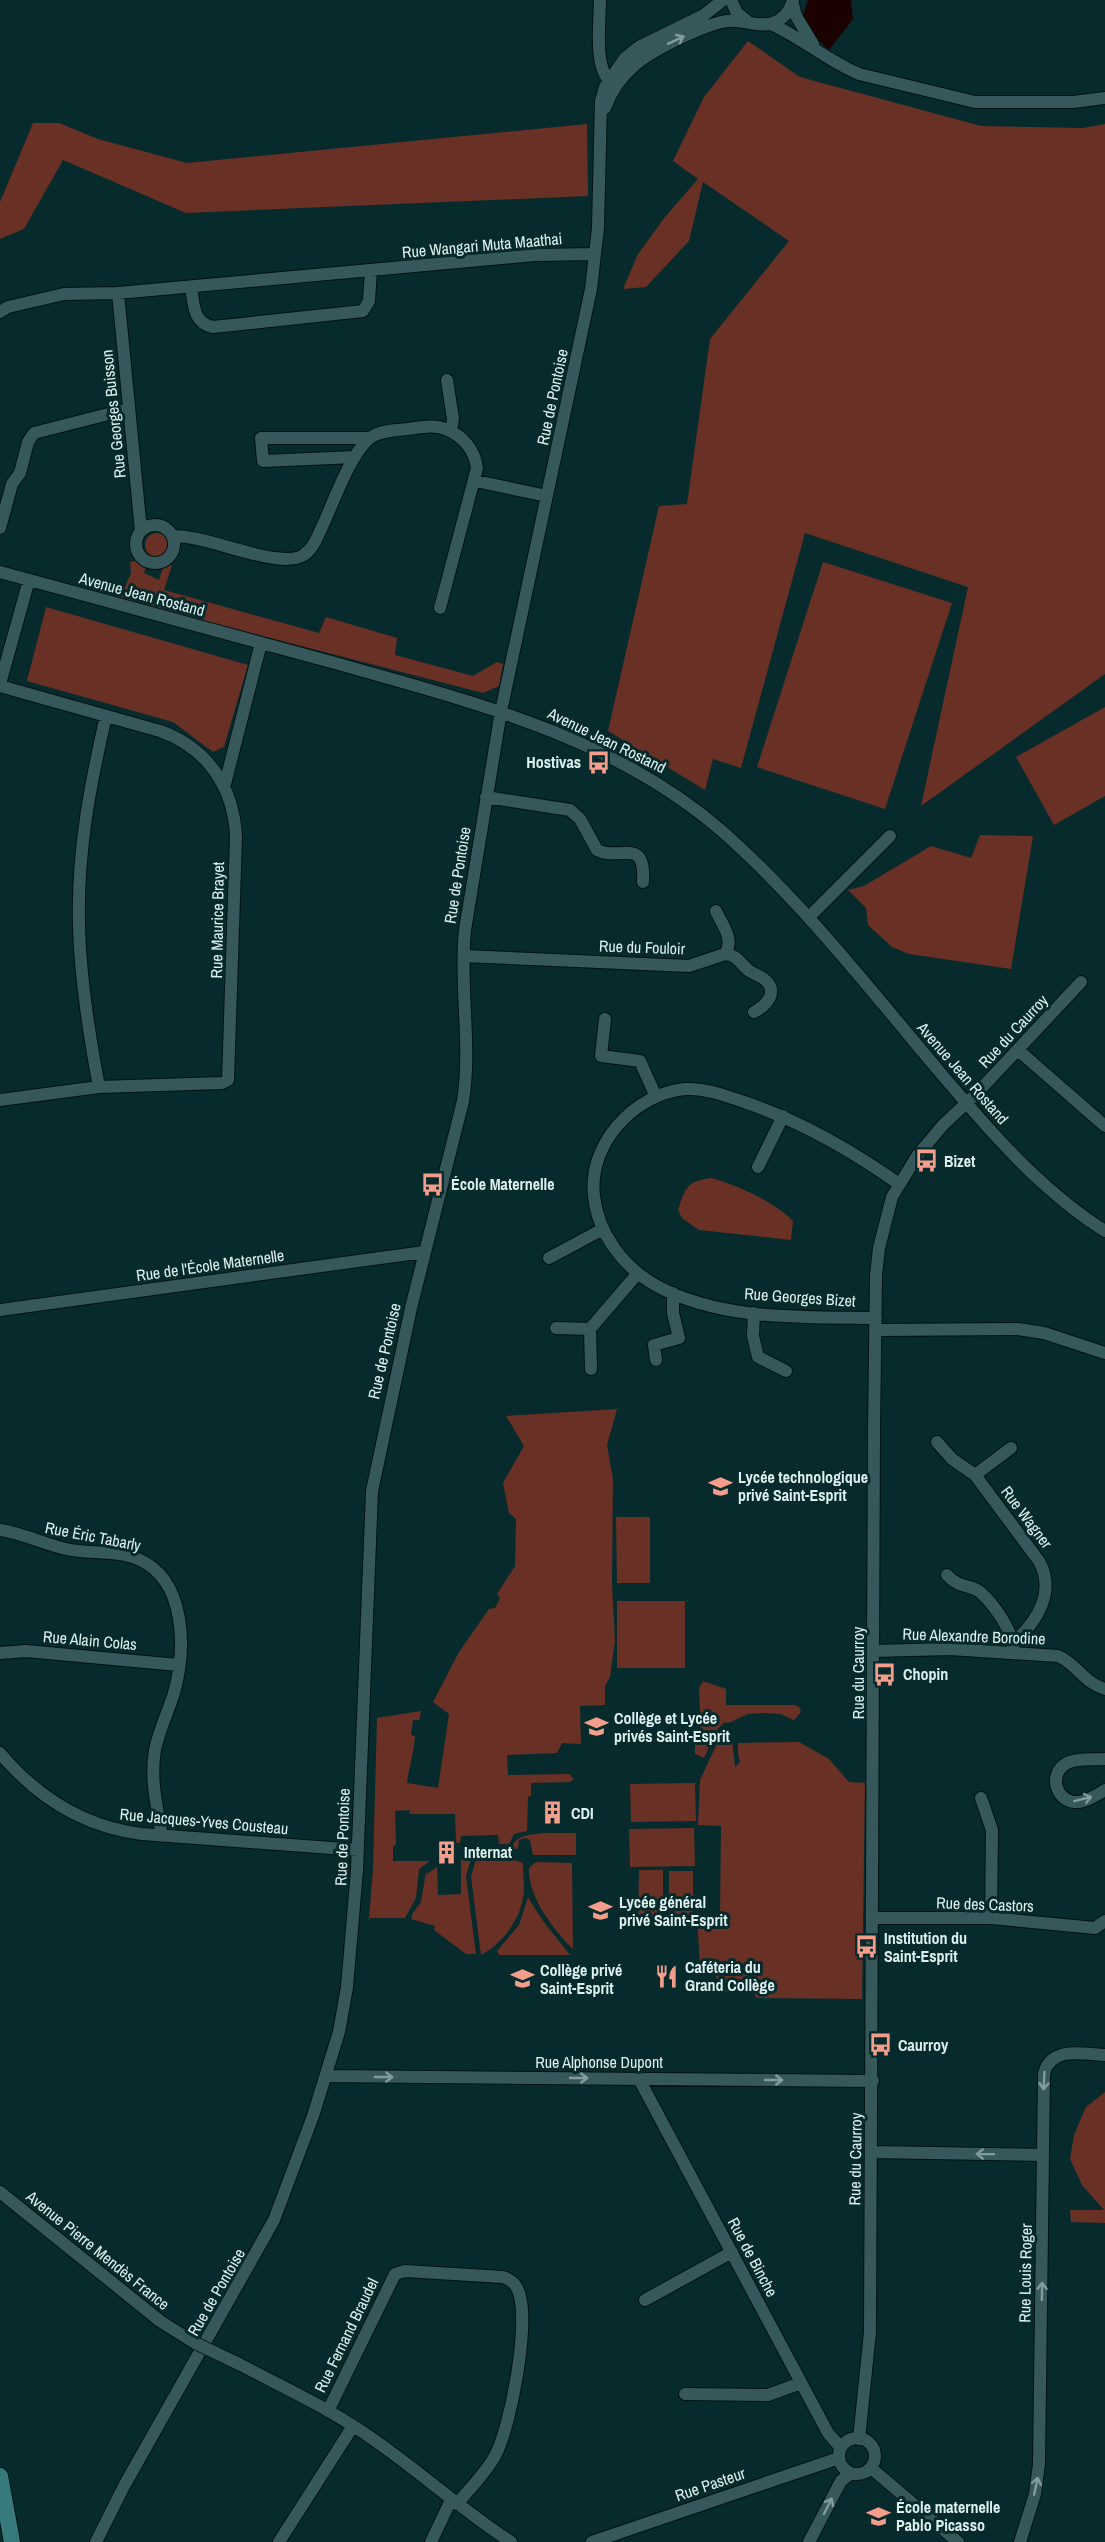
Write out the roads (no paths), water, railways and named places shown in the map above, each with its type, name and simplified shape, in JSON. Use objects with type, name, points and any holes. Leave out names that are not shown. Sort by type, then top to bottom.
[{"type":"main road","points":[[0,2476],[12,2542]]},
{"type":"street","points":[[600,0],[600,66],[612,83]]},
{"type":"street","points":[[612,83],[625,58],[639,47],[698,18],[723,0]]},
{"type":"street","points":[[731,0],[737,13],[748,22]]},
{"type":"street","points":[[612,83],[652,51],[718,23],[734,20],[762,25],[771,24],[784,16],[793,2]]},
{"type":"street","points":[[793,2],[801,25],[817,49]]},
{"type":"street","points":[[771,24],[859,74],[966,101],[1073,102],[1105,98]]},
{"type":"street","name":"Rue de Pontoise","points":[[96,2542],[124,2486],[268,2232],[293,2172],[326,2076],[346,1998],[358,1850],[370,1503],[388,1408],[424,1252],[457,1129],[465,1086],[467,1061],[465,930],[501,711],[586,318],[595,254],[600,127],[612,83]]},
{"type":"street","name":"Rue Wangari Muta Maathai","points":[[0,312],[8,307],[64,294],[118,293],[191,287],[535,255],[595,254]]},
{"type":"street","points":[[191,287],[198,319],[209,326],[225,326],[363,311],[369,302],[371,270]]},
{"type":"street","name":"Rue Georges Buisson","points":[[118,293],[141,531],[137,537],[137,548],[142,558],[151,562],[162,562],[170,556],[174,546],[173,536]]},
{"type":"street","points":[[447,380],[453,419],[451,431]]},
{"type":"street","points":[[0,528],[6,482],[20,473],[28,442],[34,433],[128,409]]},
{"type":"street","points":[[355,457],[263,461],[261,438],[370,438],[389,431],[433,426],[451,431],[461,438],[474,456],[477,468],[476,481],[440,608]]},
{"type":"street","points":[[141,531],[158,525],[173,536],[201,539],[274,558],[290,559],[302,556],[315,541],[355,457],[370,438]]},
{"type":"street","points":[[476,481],[547,496]]},
{"type":"street","name":"Avenue Jean Rostand","points":[[0,572],[501,711],[564,735],[659,784],[725,834],[809,917],[966,1103],[1047,1188],[1105,1231]]},
{"type":"street","name":"Rue Maurice Brayet","points":[[0,1100],[99,1087],[222,1083],[229,1078],[236,837],[234,815],[225,784],[206,759],[177,738],[0,685],[29,580]]},
{"type":"street","points":[[225,784],[261,643]]},
{"type":"street","points":[[99,1087],[84,997],[79,914],[86,814],[106,716]]},
{"type":"street","points":[[486,797],[570,810],[580,819],[597,850],[605,854],[622,851],[632,853],[640,859],[644,867],[644,882]]},
{"type":"street","points":[[809,917],[890,836]]},
{"type":"street","points":[[716,911],[729,938],[729,946],[725,954],[735,956],[751,972],[768,983],[771,991],[769,1000],[764,1007],[754,1011]]},
{"type":"street","name":"Rue du Fouloir","points":[[464,957],[689,966],[725,954]]},
{"type":"street","name":"Rue du Caurroy","points":[[859,2439],[870,2339],[874,1918],[875,1324],[876,1275],[880,1239],[886,1216],[899,1184],[929,1141],[1081,982]]},
{"type":"street","points":[[605,1019],[601,1056],[640,1061],[656,1097]]},
{"type":"street","points":[[1018,1050],[1105,1126]]},
{"type":"street","name":"Rue Georges Bizet","points":[[899,1184],[842,1146],[783,1116],[704,1090],[677,1090],[638,1106],[614,1130],[600,1157],[593,1194],[603,1229],[619,1254],[638,1273],[673,1293],[705,1303],[754,1313],[875,1324],[1018,1329],[1044,1333],[1105,1353]]},
{"type":"street","points":[[758,1167],[783,1116]]},
{"type":"street","points":[[549,1258],[603,1229]]},
{"type":"street","name":"Rue de l'École Maternelle","points":[[0,1310],[424,1252]]},
{"type":"street","points":[[591,1369],[590,1329],[638,1273]]},
{"type":"street","points":[[656,1360],[654,1345],[679,1338],[673,1312],[673,1293]]},
{"type":"street","points":[[754,1313],[753,1336],[758,1357],[786,1371]]},
{"type":"street","points":[[556,1328],[590,1329]]},
{"type":"street","name":"Rue Wagner","points":[[937,1442],[952,1460],[975,1475],[1039,1561],[1045,1573],[1046,1586],[1039,1613],[1012,1648]]},
{"type":"street","points":[[975,1475],[1011,1448]]},
{"type":"street","name":"Rue Éric Tabarly","points":[[0,1530],[69,1550],[128,1556],[152,1568],[169,1588],[178,1614],[180,1641],[175,1689],[160,1731],[154,1762],[154,1785],[162,1836]]},
{"type":"street","points":[[947,1575],[960,1586],[975,1590],[982,1595],[1005,1623],[1012,1648]]},
{"type":"street","name":"Rue Alexandre Borodine","points":[[874,1651],[1012,1648],[1058,1656],[1070,1663],[1089,1682],[1105,1689]]},
{"type":"street","name":"Rue Alain Colas","points":[[0,1653],[26,1651],[178,1665]]},
{"type":"street","name":"Rue Jacques-Yves Cousteau","points":[[0,1753],[18,1773],[45,1796],[81,1817],[109,1828],[162,1836],[358,1850]]},
{"type":"street","points":[[1105,1759],[1071,1761],[1059,1771],[1055,1782],[1062,1796],[1072,1802],[1082,1801],[1105,1790]]},
{"type":"street","points":[[981,1797],[992,1830],[992,1918]]},
{"type":"street","name":"Rue des Castors","points":[[874,1918],[992,1918],[1102,1926]]},
{"type":"street","name":"Rue Louis Roger","points":[[1020,2542],[1035,2494],[1039,2464],[1043,2080],[1048,2062],[1057,2055],[1105,2055]]},
{"type":"street","name":"Rue Alphonse Dupont","points":[[326,2076],[873,2081]]},
{"type":"street","name":"Rue de Binche","points":[[639,2079],[840,2453]]},
{"type":"street","points":[[872,2152],[1043,2155]]},
{"type":"street","name":"Avenue Pierre Mendès France","points":[[0,2192],[160,2321],[195,2343],[239,2364],[353,2426],[511,2542]]},
{"type":"street","points":[[645,2300],[732,2252]]},
{"type":"street","name":"Rue Fernand Braudel","points":[[328,2411],[395,2274],[405,2271],[503,2277],[512,2282],[520,2295],[522,2314],[513,2402],[496,2454],[454,2502]]},
{"type":"street","points":[[686,2394],[768,2395],[801,2383]]},
{"type":"street","points":[[279,2542],[353,2426]]},
{"type":"street","points":[[859,2439],[867,2441],[873,2449],[875,2460],[871,2468],[861,2474],[851,2473],[843,2468],[840,2453],[848,2440],[859,2439]]},
{"type":"street","name":"Rue Pasteur","points":[[592,2542],[840,2453]]},
{"type":"street","points":[[871,2468],[958,2542]]},
{"type":"street","points":[[809,2542],[841,2481],[851,2473]]},
{"type":"street","points":[[431,2542],[454,2502]]},
{"type":"place","name":"Hostivas","points":[[599,762]]},
{"type":"place","name":"Bizet","points":[[926,1161]]},
{"type":"place","name":"École Maternelle","points":[[433,1184]]},
{"type":"place","name":"Lycée technologique privé Saint-Esprit","points":[[720,1486]]},
{"type":"place","name":"Chopin","points":[[885,1674]]},
{"type":"place","name":"Collège et Lycée privés Saint-Esprit","points":[[596,1727]]},
{"type":"place","name":"CDI","points":[[553,1813]]},
{"type":"place","name":"Internat","points":[[446,1852]]},
{"type":"place","name":"Lycée général privé Saint-Esprit","points":[[601,1911]]},
{"type":"place","name":"Institution du Saint-Esprit","points":[[866,1947]]},
{"type":"place","name":"Caféteria du Grand Collège","points":[[667,1976]]},
{"type":"place","name":"Collège privé Saint-Esprit","points":[[522,1979]]},
{"type":"place","name":"Caurroy","points":[[880,2045]]},
{"type":"place","name":"École maternelle Pablo Picasso","points":[[878,2516]]}]
